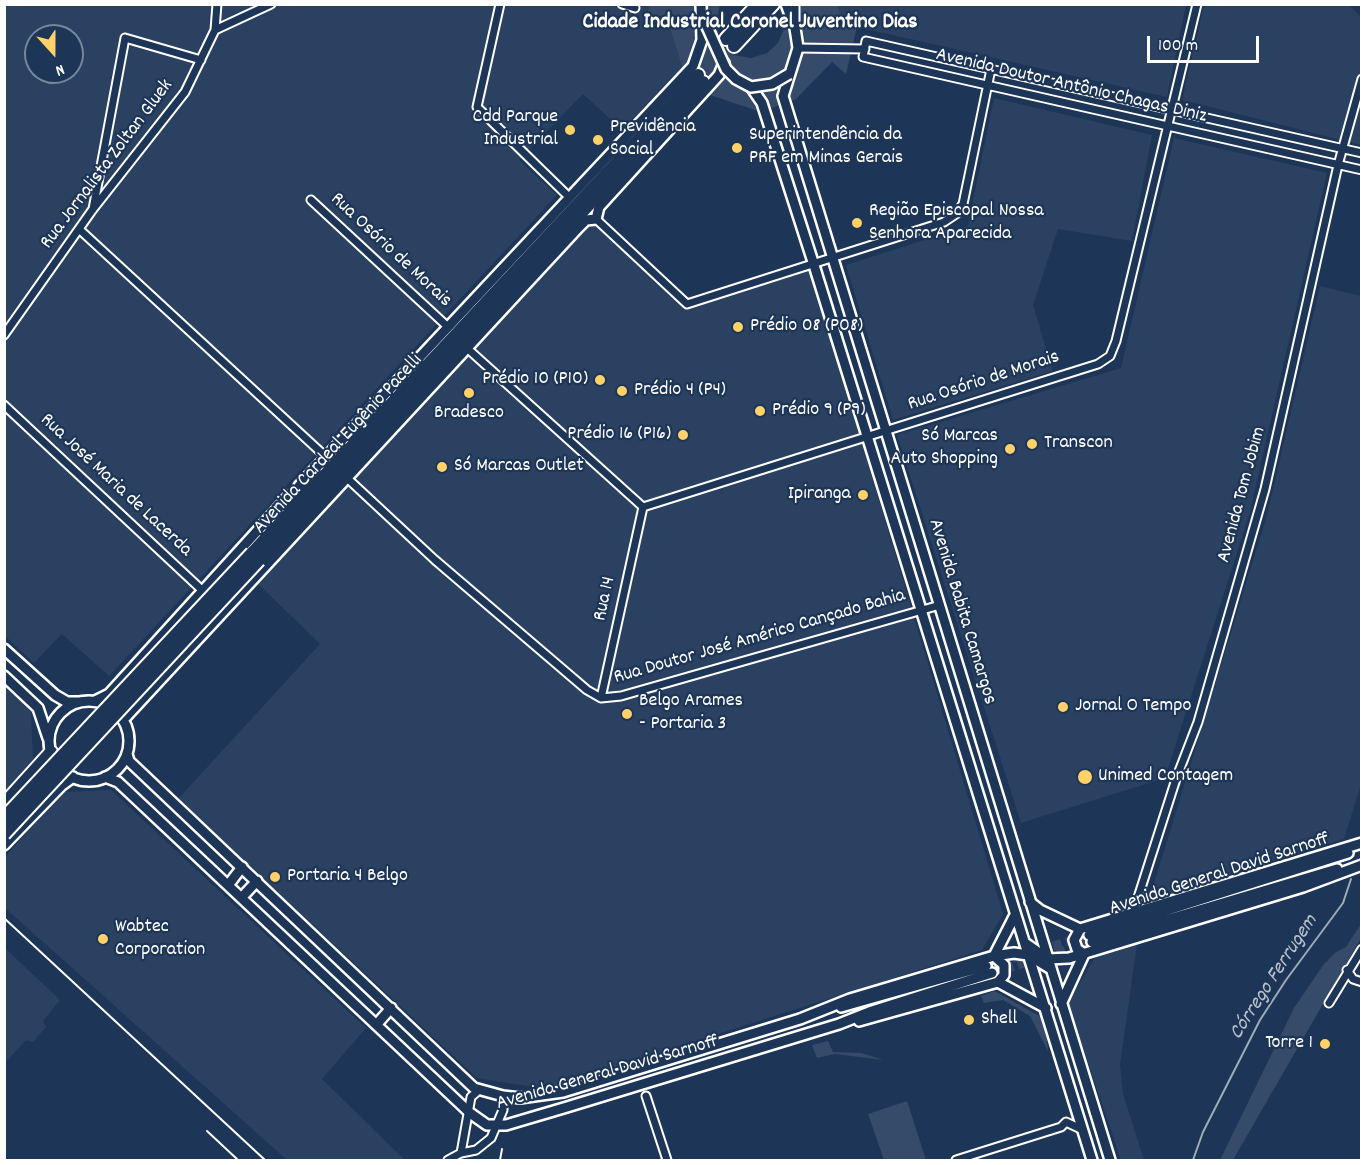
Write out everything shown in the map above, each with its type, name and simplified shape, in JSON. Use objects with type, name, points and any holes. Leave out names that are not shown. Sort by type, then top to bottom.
[{"type":"highway","points":[[758,4],[730,43],[773,4]]},
{"type":"highway","name":"Avenida Cardeal Eugênio Pacelli","points":[[4,818],[256,557],[309,505],[701,79],[355,443],[256,557],[4,834]]},
{"type":"highway","points":[[285,501],[355,443]]},
{"type":"highway","points":[[309,505],[347,478]]},
{"type":"highway","points":[[4,804],[51,752]]},
{"type":"main road","points":[[701,4],[703,18],[724,63],[736,79],[751,87],[772,84],[789,74]]},
{"type":"main road","points":[[786,4],[795,28],[798,48]]},
{"type":"main road","name":"Avenida Cardeal Eugênio Pacelli","points":[[95,702],[109,694],[285,501],[693,66],[702,40],[703,18]]},
{"type":"main road","name":"Avenida Babita Camargos","points":[[798,48],[783,96],[1110,1161]]},
{"type":"main road","name":"Avenida Cardeal Eugênio Pacelli","points":[[123,720],[579,227],[586,220],[596,219],[599,207],[719,75],[724,63]]},
{"type":"main road","name":"Avenida Babita Camargos","points":[[751,87],[762,103],[814,264],[1092,1161]]},
{"type":"main road","points":[[4,649],[55,696],[67,702],[95,702],[106,705],[123,720],[128,731],[127,754],[122,764],[105,777],[94,780],[73,777],[63,771],[51,752],[38,708],[4,676]]},
{"type":"main road","points":[[48,738],[58,716],[79,702]]},
{"type":"main road","name":"Avenida General David Sarnoff","points":[[127,754],[129,762],[479,1090],[520,1098],[563,1092],[828,1009],[992,973]]},
{"type":"main road","points":[[4,845],[62,784],[73,777]]},
{"type":"main road","name":"Avenida General David Sarnoff","points":[[105,777],[118,782],[470,1113],[487,1125],[496,1126],[839,1024],[870,1018],[992,973]]},
{"type":"main road","points":[[1030,902],[1040,910],[1080,929],[1362,843]]},
{"type":"main road","name":"Avenida General David Sarnoff","points":[[1362,849],[1090,938],[1300,878],[1362,864]]},
{"type":"main road","points":[[1024,943],[1048,959],[1060,960],[1303,887],[1362,864]]},
{"type":"main road","points":[[229,884],[242,867]]},
{"type":"main road","points":[[242,897],[257,881]]},
{"type":"main road","points":[[992,973],[1004,975],[1004,965],[994,956],[1015,915]]},
{"type":"main road","points":[[1080,929],[1074,940],[1077,949],[1084,954]]},
{"type":"main road","name":"Avenida General David Sarnoff","points":[[828,1009],[850,999],[994,956],[1014,953],[1028,955]]},
{"type":"main road","points":[[1061,1004],[1084,954]]},
{"type":"main road","points":[[1028,955],[1051,969]]},
{"type":"main road","points":[[992,973],[1046,1008]]},
{"type":"main road","points":[[377,1024],[391,1008]]},
{"type":"main road","points":[[1074,1101],[1080,1095],[1091,1098]]},
{"type":"street","name":"Rua Jornalista Zoltan Gluek","points":[[4,335],[93,209],[185,92],[215,30],[217,4]]},
{"type":"street","points":[[215,30],[271,4]]},
{"type":"street","points":[[500,4],[477,107],[569,197]]},
{"type":"street","points":[[622,4],[635,8]]},
{"type":"street","points":[[795,4],[795,28]]},
{"type":"street","name":"Rua Osório de Morais","points":[[643,507],[1098,363],[1110,356],[1116,341],[1197,4]]},
{"type":"street","points":[[93,209],[125,38],[201,60]]},
{"type":"street","name":"Avenida Doutor Antônio Chagas Diniz","points":[[1362,153],[866,41],[863,57],[1362,170]]},
{"type":"street","points":[[798,48],[865,49]]},
{"type":"street","points":[[596,219],[687,304],[944,222],[956,214],[963,204],[991,69]]},
{"type":"street","name":"Avenida Tom Jobim","points":[[1133,913],[1176,779],[1198,722],[1264,489],[1338,165],[1362,79]]},
{"type":"street","name":"Rua Osório de Morais","points":[[311,200],[448,327]]},
{"type":"street","points":[[79,229],[326,457]]},
{"type":"street","points":[[468,349],[643,507]]},
{"type":"street","name":"Rua José Maria de Lacerda","points":[[4,405],[203,591]]},
{"type":"street","name":"Rua Doutor José Américo Cançado Bahia","points":[[347,478],[435,560],[587,690],[601,698],[621,696],[940,605]]},
{"type":"street","name":"Rua 14","points":[[601,698],[643,507]]},
{"type":"street","points":[[1329,1003],[1347,970],[1359,957],[1362,949]]},
{"type":"street","points":[[1347,970],[1353,979],[1362,982]]},
{"type":"street","points":[[460,1153],[470,1113],[471,1097],[479,1090]]},
{"type":"street","points":[[448,1161],[460,1153],[471,1152],[491,1138],[503,1110],[503,1096]]},
{"type":"street","points":[[646,1096],[667,1161]]},
{"type":"street","points":[[956,1161],[1066,1122],[1083,1130]]},
{"type":"shaded area","points":[[4,5],[649,5],[647,17],[668,21],[682,67],[622,130],[583,94],[519,160],[557,195],[109,676],[62,634],[34,663],[5,636]]},
{"type":"shaded area","points":[[649,5],[720,5],[716,24],[720,38],[734,55],[751,58],[767,53],[778,43],[785,26],[778,5],[837,5],[845,23],[857,27],[846,74],[832,62],[796,99],[761,112],[707,94],[718,80],[699,62],[682,67],[668,21],[647,17]]},
{"type":"shaded area","points":[[837,5],[1186,5],[1167,97],[857,27],[845,23]]},
{"type":"shaded area","points":[[1204,5],[1349,5],[1361,17],[1361,145],[1182,100]]},
{"type":"shaded area","points":[[994,98],[1152,135],[1132,241],[1058,229],[1033,305],[1053,371],[893,420],[846,265],[968,226]]},
{"type":"shaded area","points":[[1174,138],[1327,173],[1250,512],[1165,778],[1021,823],[897,435],[1121,368]]},
{"type":"shaded area","points":[[597,225],[686,308],[810,269],[1003,914],[982,950],[545,1089],[477,1078],[178,799],[320,644],[257,583],[587,228]]},
{"type":"shaded area","points":[[1320,286],[1361,296],[1362,780],[1359,791],[1344,839],[1149,900],[1267,515]]},
{"type":"shaded area","points":[[5,686],[31,712],[33,759],[5,792]]},
{"type":"shaded area","points":[[111,790],[366,1028],[322,1079],[405,1160],[287,1160],[5,908],[5,857],[63,792]]},
{"type":"shaded area","points":[[1361,924],[1361,938],[1233,1160],[1220,1160],[1294,1008],[1324,964],[1336,952],[1346,947]]},
{"type":"shaded area","points":[[1137,944],[1120,1065],[1123,1094],[1144,1160],[1121,1160],[1068,1003],[1097,954]]},
{"type":"shaded area","points":[[5,948],[60,1000],[43,1021],[46,1027],[33,1042],[26,1040],[5,1063]]},
{"type":"shaded area","points":[[995,991],[1041,1017],[1046,1027],[1048,1051],[1030,1016],[1003,1000],[984,1003],[981,996]]},
{"type":"shaded area","points":[[828,1041],[833,1052],[861,1053],[884,1060],[835,1054],[817,1058],[812,1045]]},
{"type":"shaded area","points":[[907,1101],[926,1160],[884,1160],[868,1114]]},
{"type":"waterway","name":"Córrego Ferrugem","points":[[1193,1160],[1203,1132],[1260,1020],[1286,980],[1343,903],[1351,879]]},
{"type":"tunnel","points":[[698,75],[726,39]]},
{"type":"tunnel","points":[[703,82],[734,46]]},
{"type":"tunnel","points":[[1040,950],[1089,935]]},
{"type":"tunnel","points":[[992,973],[1092,942]]},
{"type":"tunnel","points":[[986,966],[1024,954]]},
{"type":"railway","points":[[4,918],[265,1160]]},
{"type":"railway","points":[[207,1131],[238,1160]]},
{"type":"railway","points":[[500,1160],[502,1149]]},
{"type":"place","name":"Cdd Parque Industrial","points":[[570,130]]},
{"type":"place","name":"Previdência Social","points":[[598,140]]},
{"type":"place","name":"Superintendência da PRF em Minas Gerais","points":[[737,148]]},
{"type":"place","name":"Região Episcopal Nossa Senhora Aparecida","points":[[857,223]]},
{"type":"place","name":"Prédio 08 (P08)","points":[[738,327]]},
{"type":"place","name":"Prédio 10 (P10)","points":[[600,380]]},
{"type":"place","name":"Prédio 4 (P4)","points":[[622,391]]},
{"type":"place","name":"Bradesco","points":[[469,393]]},
{"type":"place","name":"Prédio 9 (P9)","points":[[760,411]]},
{"type":"place","name":"Prédio 16 (P16)","points":[[683,435]]},
{"type":"place","name":"Transcon","points":[[1032,444]]},
{"type":"place","name":"Só Marcas Auto Shopping","points":[[1010,449]]},
{"type":"place","name":"Só Marcas Outlet","points":[[442,467]]},
{"type":"place","name":"Ipiranga","points":[[863,495]]},
{"type":"place","name":"Jornal O Tempo","points":[[1063,707]]},
{"type":"place","name":"Belgo Arames - Portaria 3","points":[[627,714]]},
{"type":"place","name":"Unimed Contagem","points":[[1085,777]]},
{"type":"place","name":"Portaria 4 Belgo","points":[[275,877]]},
{"type":"place","name":"Wabtec Corporation","points":[[103,939]]},
{"type":"place","name":"Shell","points":[[969,1020]]},
{"type":"place","name":"Torre 1","points":[[1325,1044]]},
{"type":"district","name":"Cidade Industrial Coronel Juventino Dias","points":[[750,24]]}]
